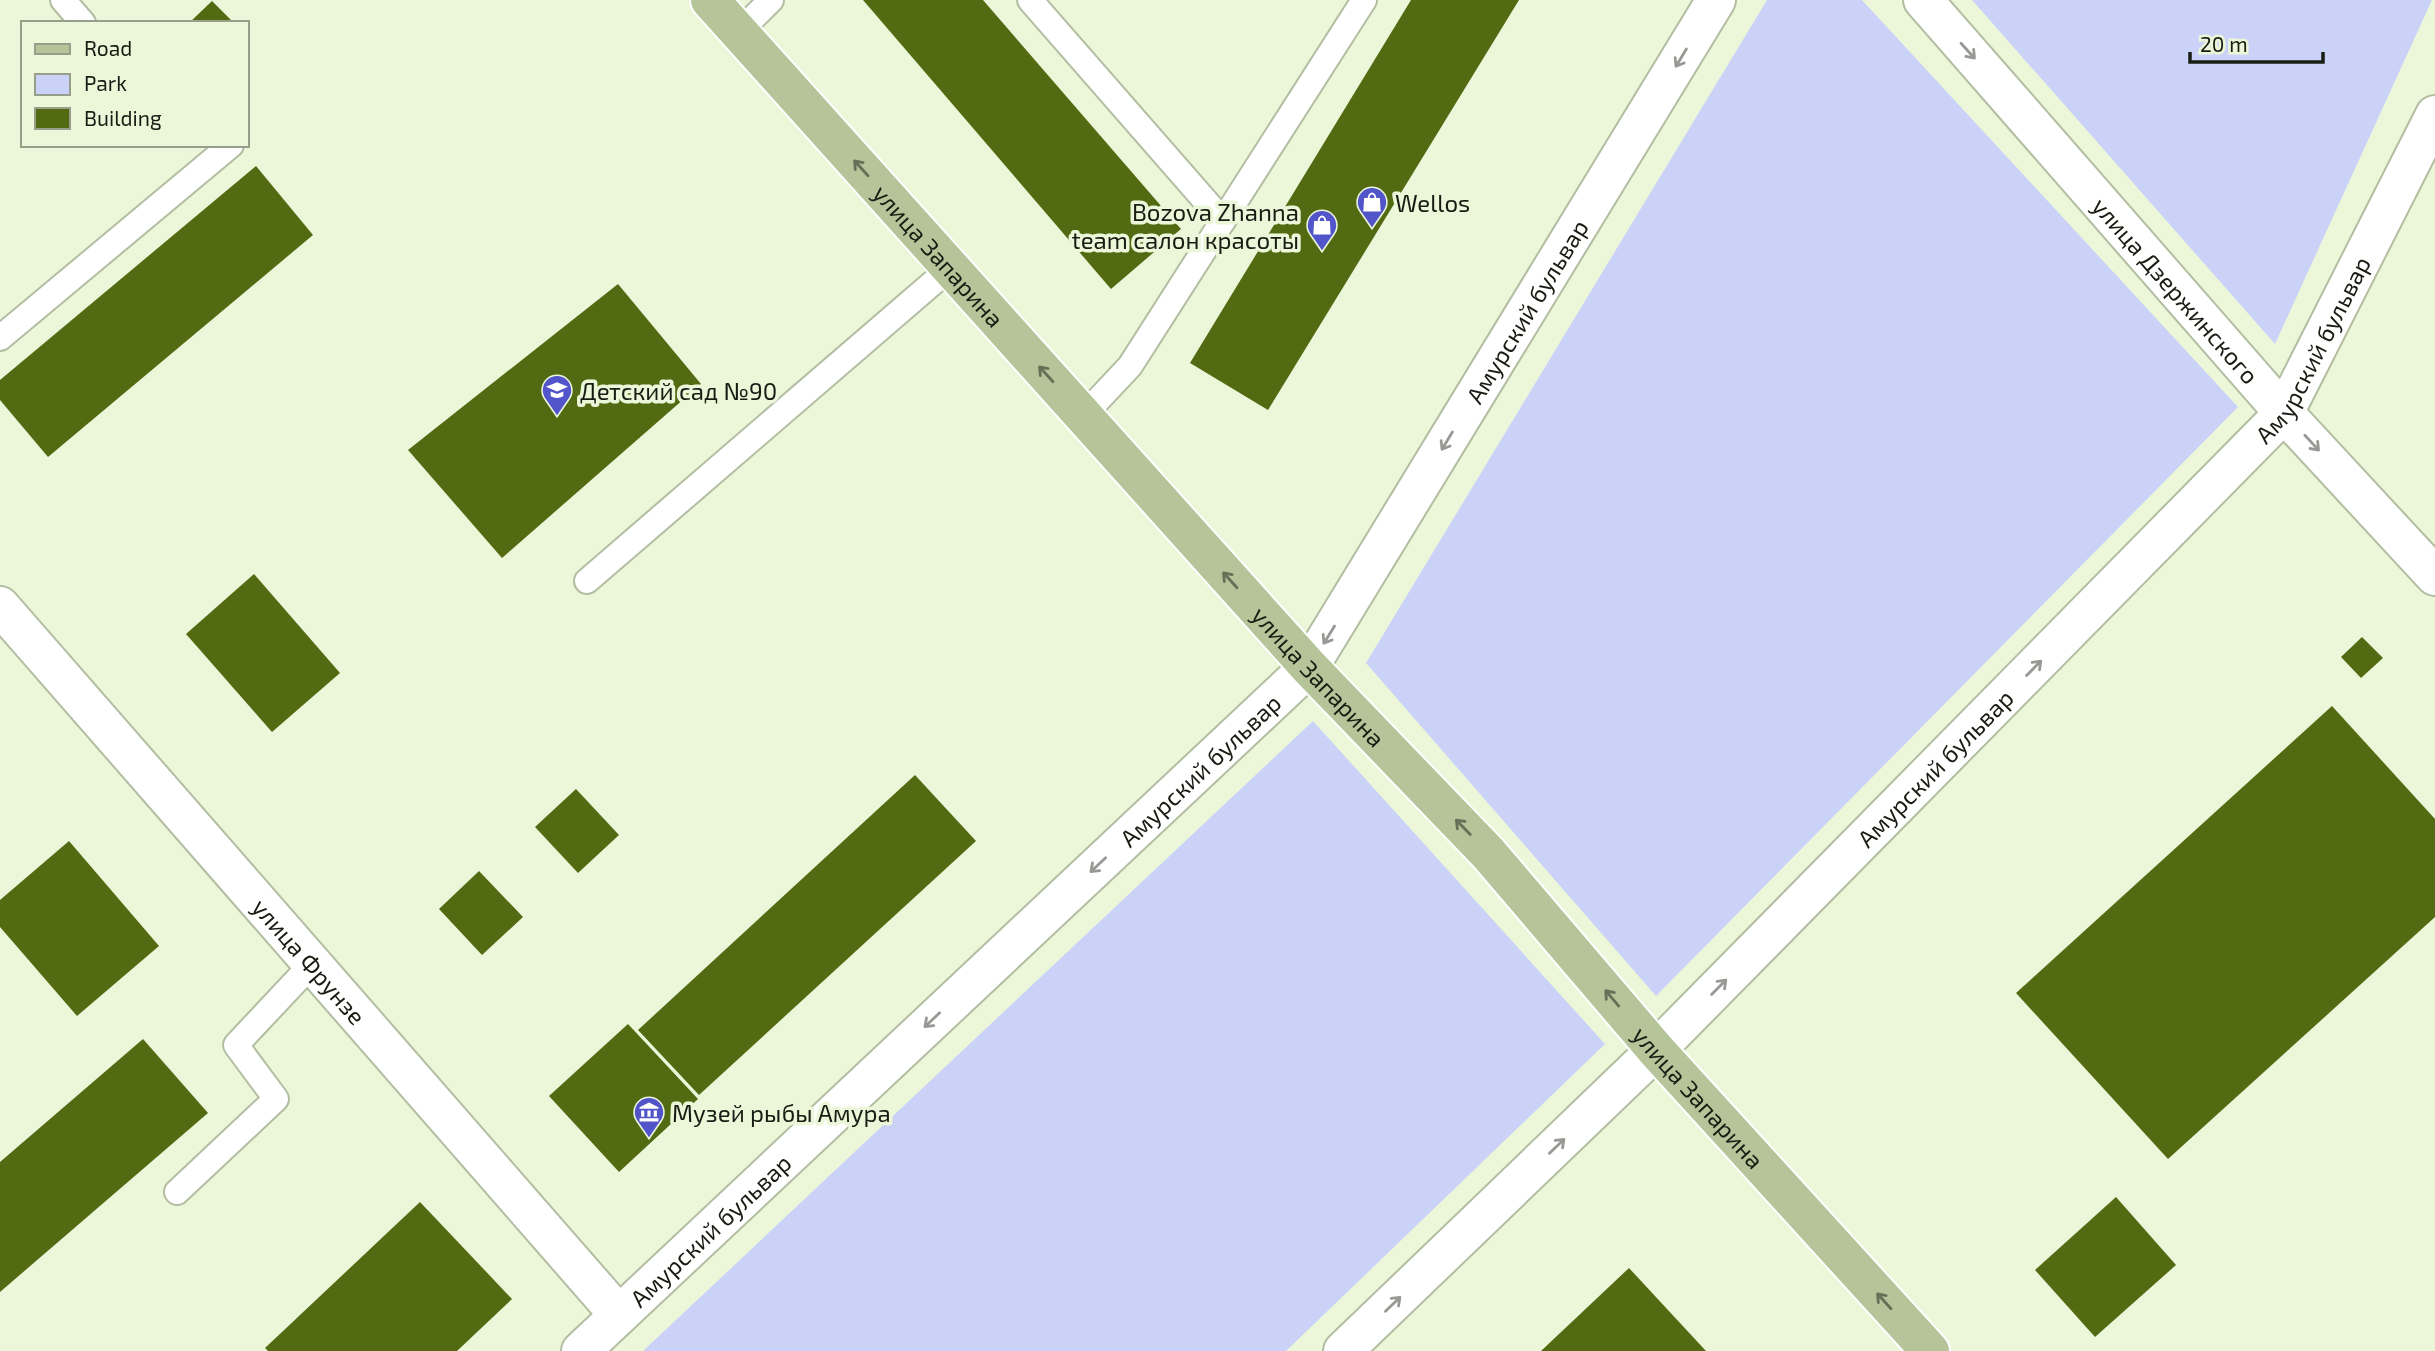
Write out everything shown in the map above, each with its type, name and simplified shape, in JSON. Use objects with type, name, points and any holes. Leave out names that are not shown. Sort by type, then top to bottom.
[{"type":"main road","name":"улица Запарина","points":[[710,0],[1309,667],[1488,853],[1656,1050],[1930,1351]]},
{"type":"street","name":"Амурский бульвар","points":[[581,1351],[1309,667],[1716,0]]},
{"type":"street","name":"улица Дзержинского","points":[[1923,0],[2284,413],[2435,576]]},
{"type":"street","name":"Амурский бульвар","points":[[1343,1351],[1656,1050],[2284,413],[2435,115]]},
{"type":"street","name":"улица Фрунзе","points":[[0,606],[619,1315]]},
{"type":"lane","points":[[63,0],[81,21]]},
{"type":"lane","points":[[739,32],[771,0]]},
{"type":"lane","points":[[1030,0],[1223,221]]},
{"type":"lane","points":[[1083,416],[1130,366],[1364,0]]},
{"type":"lane","points":[[0,338],[229,147]]},
{"type":"lane","points":[[587,581],[950,268]]},
{"type":"lane","points":[[177,1192],[276,1099],[236,1045],[312,964]]},
{"type":"green space","points":[[1767,0],[1862,0],[2238,407],[1656,996],[1366,663]]},
{"type":"green space","points":[[1972,0],[2432,0],[2275,344]]},
{"type":"green space","points":[[1313,721],[1605,1044],[1286,1351],[643,1351]]},
{"type":"building","points":[[863,0],[983,0],[1181,229],[1111,289]]},
{"type":"building","points":[[1411,0],[1519,0],[1268,410],[1190,363]]},
{"type":"building","points":[[212,1],[232,21],[191,21]]},
{"type":"building","points":[[256,166],[313,235],[48,457],[0,400],[0,380]]},
{"type":"building","name":"Детский сад №90","points":[[618,284],[701,384],[502,558],[408,450]]},
{"type":"building","points":[[254,574],[340,673],[272,732],[186,634]]},
{"type":"building","points":[[2362,637],[2383,658],[2361,678],[2341,657]]},
{"type":"building","points":[[2332,706],[2435,819],[2435,917],[2168,1159],[2016,993]]},
{"type":"building","points":[[915,775],[976,841],[699,1095],[638,1030]]},
{"type":"building","points":[[576,789],[619,835],[578,873],[535,827]]},
{"type":"building","points":[[69,841],[159,946],[77,1016],[0,927],[0,900]]},
{"type":"building","points":[[479,871],[523,917],[482,955],[439,909]]},
{"type":"building","points":[[628,1024],[698,1099],[619,1172],[549,1096]]},
{"type":"building","points":[[143,1039],[208,1113],[0,1292],[0,1162]]},
{"type":"building","points":[[2116,1197],[2176,1265],[2095,1337],[2035,1270]]},
{"type":"building","points":[[420,1202],[512,1299],[457,1351],[268,1351],[265,1348]]},
{"type":"building","points":[[1629,1268],[1706,1351],[1541,1351]]},
{"type":"place","name":"Wellos","points":[[1372,229]]},
{"type":"place","name":"Bozova Zhanna team салон красоты","points":[[1322,252]]},
{"type":"place","name":"Детский сад №90","points":[[557,417]]},
{"type":"place","name":"Музей рыбы Амура","points":[[649,1139]]}]
